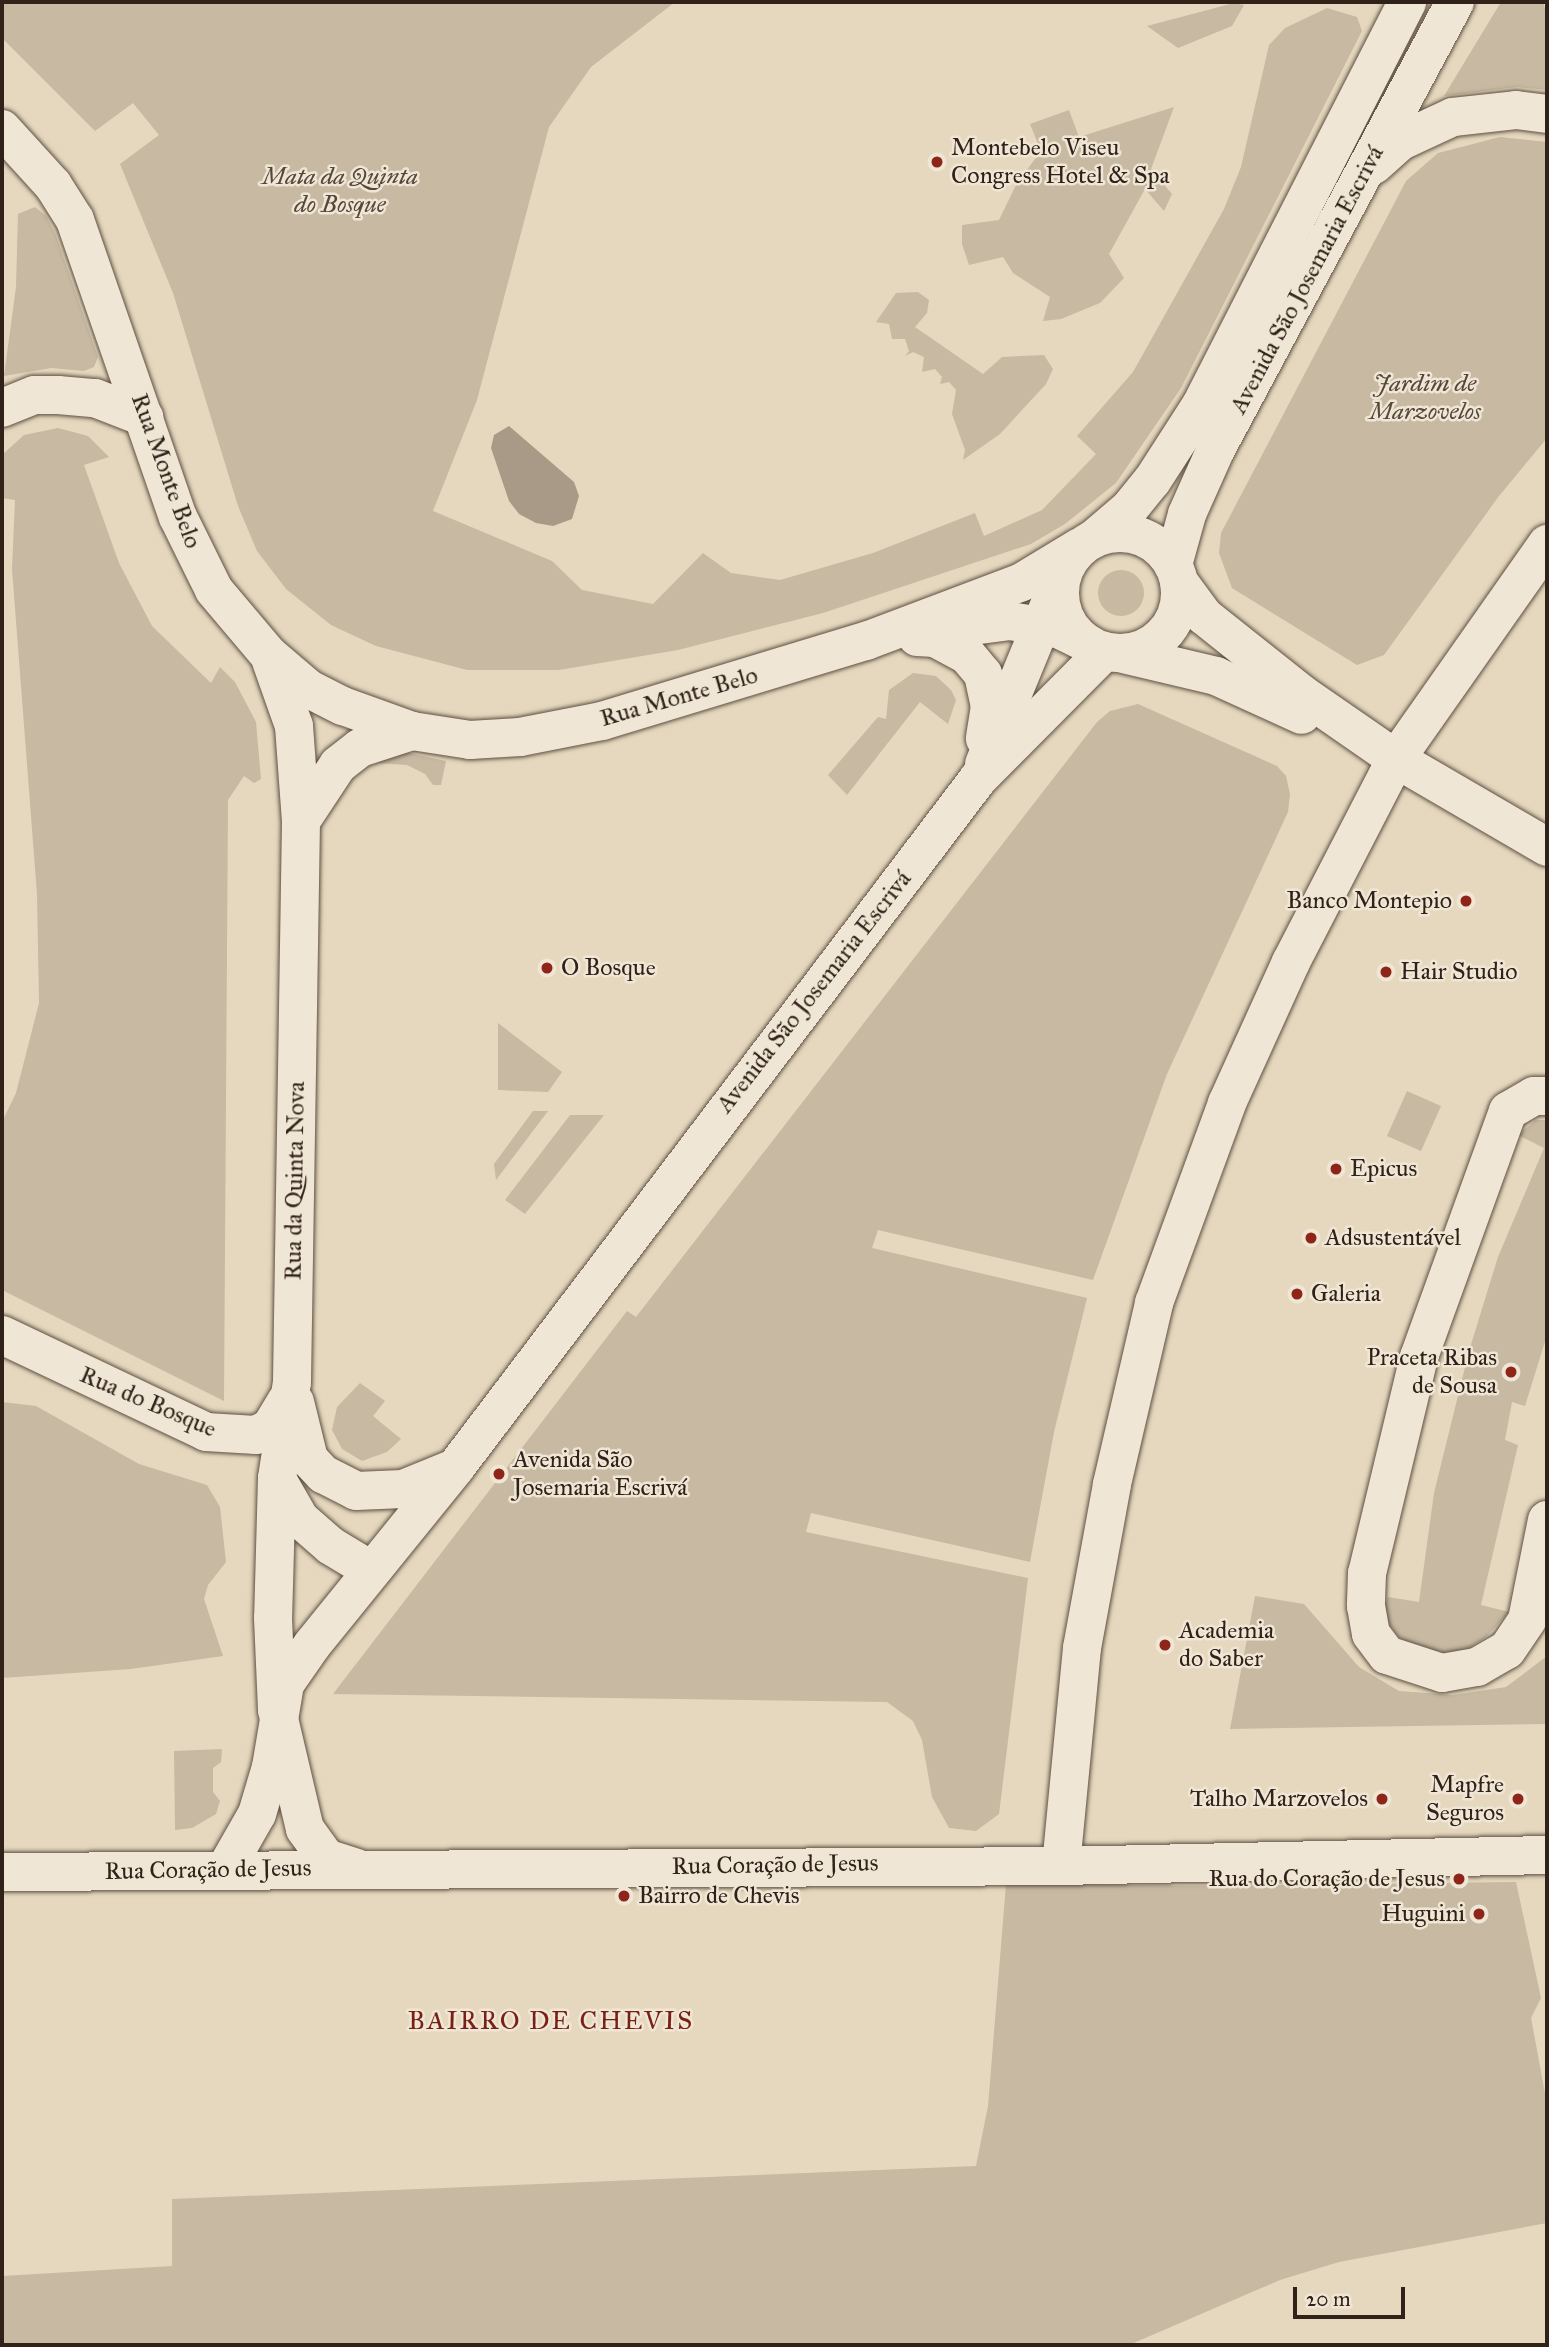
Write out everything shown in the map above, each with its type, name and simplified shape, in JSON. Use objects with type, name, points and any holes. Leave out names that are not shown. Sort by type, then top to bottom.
[{"type":"street","name":"Avenida São Josemaria Escrivá","points":[[978,779],[1041,625],[1079,553],[1129,509],[1152,481],[1200,405],[1407,2]]},
{"type":"street","name":"Avenida São Josemaria Escrivá","points":[[1176,573],[1187,514],[1215,452],[1455,2]]},
{"type":"street","points":[[1361,180],[1401,141],[1453,117],[1516,110],[1547,114]]},
{"type":"street","name":"Rua Monte Belo","points":[[2,129],[53,185],[75,220],[178,517],[214,590],[269,655],[309,689],[353,710],[412,732],[470,740],[534,734],[603,721],[883,639],[1022,582],[1079,553]]},
{"type":"street","points":[[2,408],[35,395],[58,395],[95,398],[144,417]]},
{"type":"street","points":[[1176,573],[1180,599],[1166,631],[1152,643],[1106,650],[1068,624],[1061,608],[1079,553],[1131,533],[1148,539],[1176,573],[1204,616],[1235,645],[1396,759],[1547,847]]},
{"type":"street","points":[[1061,1866],[1082,1648],[1112,1484],[1154,1303],[1227,1103],[1291,962],[1396,759],[1547,544]]},
{"type":"street","name":"Rua Monte Belo","points":[[883,639],[1010,621],[1041,625],[1106,650],[1216,676],[1396,759]]},
{"type":"street","name":"Rua Monte Belo","points":[[883,639],[935,638],[967,654],[983,674],[990,706],[978,779]]},
{"type":"street","name":"Avenida São Josemaria Escrivá","points":[[225,1870],[257,1814],[271,1767],[278,1710],[285,1684],[371,1570],[456,1467],[978,779],[1106,650]]},
{"type":"street","name":"Rua da Quinta Nova","points":[[269,655],[294,726],[301,821],[289,1392],[277,1478],[273,1618],[278,1710]]},
{"type":"street","points":[[301,821],[353,710]]},
{"type":"street","points":[[301,821],[338,765],[360,748],[412,732]]},
{"type":"street","points":[[1547,1096],[1534,1096],[1508,1111],[1419,1357],[1367,1573],[1366,1606],[1371,1634],[1387,1655],[1442,1673],[1478,1667],[1507,1650],[1527,1620],[1547,1520]]},
{"type":"street","name":"Rua do Bosque","points":[[2,1335],[206,1432],[256,1435],[270,1428],[289,1392]]},
{"type":"street","points":[[289,1392],[301,1440],[309,1459],[334,1479],[356,1491],[403,1489],[456,1467]]},
{"type":"street","points":[[206,1432],[252,1465],[271,1492],[277,1478]]},
{"type":"street","points":[[277,1478],[300,1519],[331,1546],[371,1570]]},
{"type":"street","points":[[278,1710],[305,1829],[326,1858],[358,1869]]},
{"type":"street","name":"Rua Coração de Jesus","points":[[2,1872],[1061,1866],[1547,1856]]},
{"type":"green space","name":"Mata da Quinta do Bosque","points":[[2,2],[675,2],[591,67],[549,127],[477,400],[433,511],[552,561],[582,590],[653,604],[703,553],[731,573],[780,580],[873,553],[975,513],[984,536],[1042,510],[1096,454],[1077,436],[1133,372],[1224,209],[1241,167],[1269,45],[1285,28],[1327,8],[1357,17],[1362,31],[1181,388],[1116,483],[1065,524],[1031,544],[823,613],[678,650],[559,670],[467,670],[376,646],[331,625],[286,589],[257,551],[238,506],[173,293],[120,164],[159,135],[133,103],[95,131],[2,38]]},
{"type":"green space","points":[[1501,2],[1543,2],[1547,16],[1547,90],[1517,87],[1444,96]]},
{"type":"green space","points":[[1234,3],[1244,5],[1232,26],[1178,48],[1147,26]]},
{"type":"green space","points":[[1174,107],[1151,169],[1172,194],[1164,211],[1145,189],[1109,254],[1124,278],[1100,303],[1061,319],[1043,321],[1050,297],[1013,273],[1003,257],[969,265],[962,244],[962,225],[999,220],[1017,183],[1041,151],[1030,124],[1069,110],[1079,137]]},
{"type":"green space","name":"Jardim de Marzovelos","points":[[1500,137],[1547,142],[1547,438],[1499,496],[1384,655],[1357,665],[1232,588],[1219,553],[1221,533],[1406,181],[1438,153]]},
{"type":"green space","points":[[35,207],[46,216],[55,233],[98,357],[94,367],[84,371],[51,368],[4,376],[16,287],[18,214]]},
{"type":"green space","points":[[918,292],[929,300],[927,313],[915,327],[983,374],[1002,357],[1044,355],[1053,369],[1046,384],[1000,434],[963,460],[965,450],[952,414],[956,390],[949,382],[940,384],[942,377],[935,369],[922,372],[924,357],[913,352],[905,356],[909,351],[905,339],[892,339],[889,324],[876,322],[896,293]]},
{"type":"green space","points":[[58,428],[88,436],[109,457],[84,465],[119,563],[152,626],[211,683],[220,667],[235,682],[256,722],[261,779],[254,783],[244,776],[228,800],[224,1401],[2,1290],[2,1122],[16,1093],[39,1003],[37,894],[12,569],[15,500],[2,498],[2,455],[24,435]]},
{"type":"green space","points":[[1121,570],[1137,577],[1144,593],[1137,609],[1121,616],[1105,609],[1098,593],[1105,577]]},
{"type":"green space","points":[[913,673],[936,676],[951,690],[956,700],[948,724],[920,702],[847,795],[828,775],[878,717],[886,719],[889,690]]},
{"type":"green space","points":[[1138,704],[1277,766],[1286,776],[1290,794],[1288,812],[1167,1074],[1093,1280],[878,1230],[872,1248],[1087,1298],[1054,1432],[1030,1562],[811,1513],[806,1532],[1028,1578],[999,1814],[976,1831],[949,1828],[932,1797],[922,1740],[913,1721],[887,1702],[333,1694],[627,1311],[636,1317],[1097,722],[1110,711]]},
{"type":"green space","points":[[404,752],[446,761],[441,785],[433,785],[425,774],[407,765],[376,763]]},
{"type":"green space","points":[[498,1023],[562,1072],[548,1092],[498,1090]]},
{"type":"green space","points":[[1407,1091],[1441,1106],[1421,1151],[1387,1136]]},
{"type":"green space","points":[[533,1111],[548,1111],[496,1180],[494,1164]]},
{"type":"green space","points":[[570,1115],[604,1115],[525,1214],[505,1200]]},
{"type":"green space","points":[[1536,1120],[1547,1120],[1547,1335],[1525,1406],[1512,1402],[1505,1440],[1518,1445],[1481,1605],[1509,1612],[1486,1637],[1466,1650],[1442,1655],[1418,1650],[1397,1635],[1383,1615],[1388,1597],[1419,1602],[1434,1493],[1469,1351],[1498,1257],[1544,1148],[1518,1135]]},
{"type":"green space","points":[[360,1383],[385,1401],[373,1416],[401,1439],[387,1452],[362,1461],[342,1449],[332,1430],[337,1407]]},
{"type":"green space","points":[[2,1402],[36,1406],[139,1464],[207,1485],[220,1507],[226,1562],[208,1585],[204,1599],[223,1656],[131,1669],[2,1678]]},
{"type":"green space","points":[[1255,1596],[1304,1604],[1359,1667],[1399,1691],[1453,1695],[1506,1687],[1547,1656],[1547,1724],[1230,1729]]},
{"type":"green space","points":[[222,1749],[221,1762],[213,1768],[213,1792],[220,1801],[216,1814],[192,1828],[175,1830],[174,1751]]},
{"type":"green space","points":[[1516,1882],[1541,1998],[1531,2018],[1547,2104],[1547,2223],[1339,2262],[1280,2280],[1129,2345],[2,2345],[2,2276],[172,2266],[172,2199],[976,2166],[988,2106],[1006,1884],[1208,1886]]},
{"type":"shaded area","points":[[509,426],[574,482],[579,496],[572,519],[553,526],[536,523],[519,514],[509,501],[491,448],[494,435]]},
{"type":"place","name":"Montebelo Viseu Congress Hotel & Spa","points":[[937,162]]},
{"type":"place","name":"Banco Montepio","points":[[1466,901]]},
{"type":"place","name":"O Bosque","points":[[547,968]]},
{"type":"place","name":"Hair Studio","points":[[1386,972]]},
{"type":"place","name":"Epicus","points":[[1336,1169]]},
{"type":"place","name":"Adsustentável","points":[[1311,1238]]},
{"type":"place","name":"Galeria","points":[[1297,1294]]},
{"type":"place","name":"Praceta Ribas de Sousa","points":[[1511,1372]]},
{"type":"place","name":"Avenida São Josemaria Escrivá","points":[[499,1474]]},
{"type":"place","name":"Academia do Saber","points":[[1165,1645]]},
{"type":"place","name":"Talho Marzovelos","points":[[1382,1799]]},
{"type":"place","name":"Mapfre Seguros","points":[[1518,1799]]},
{"type":"place","name":"Rua do Coração de Jesus","points":[[1459,1879]]},
{"type":"place","name":"Bairro de Chevis","points":[[624,1896]]},
{"type":"place","name":"Huguini","points":[[1479,1914]]},
{"type":"district","name":"BAIRRO DE CHEVIS","points":[[551,2021]]}]
